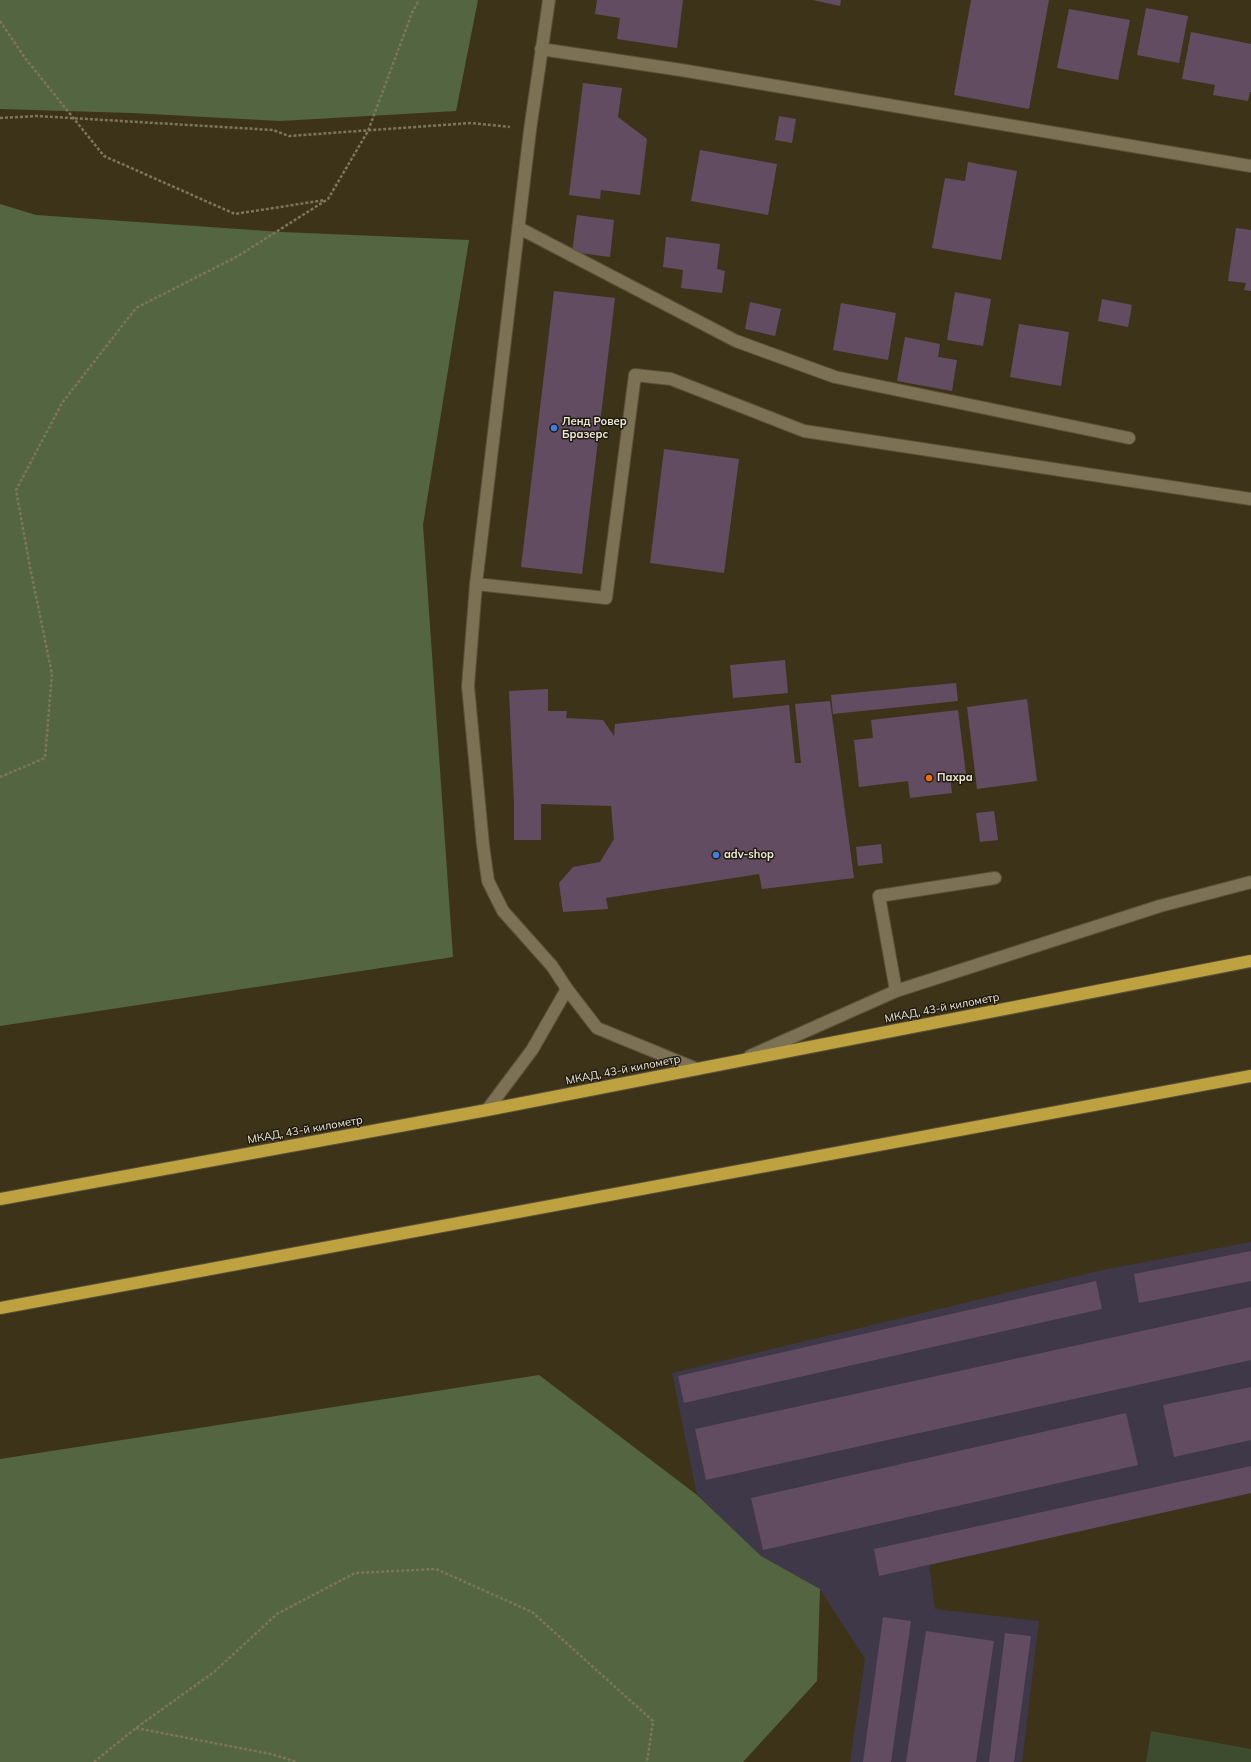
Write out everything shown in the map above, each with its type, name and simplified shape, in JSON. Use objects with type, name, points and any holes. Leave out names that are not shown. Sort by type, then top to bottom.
[{"type":"highway","name":"МКАД, 43-й километр","points":[[0,1199],[487,1110],[1251,961]]},
{"type":"highway","points":[[0,1308],[1251,1076]]},
{"type":"street","points":[[549,0],[541,49],[518,228],[476,584],[468,686],[483,845],[488,882],[503,911],[552,966],[567,989],[597,1028],[697,1069]]},
{"type":"street","points":[[541,49],[682,70],[1251,166]]},
{"type":"street","points":[[518,228],[736,341],[835,377],[1129,438]]},
{"type":"street","points":[[476,584],[606,598],[635,374],[671,379],[804,431],[1251,499]]},
{"type":"street","points":[[896,991],[879,896],[995,878]]},
{"type":"street","points":[[741,1060],[896,991],[1160,906],[1251,882]]},
{"type":"street","points":[[487,1110],[532,1050],[567,989]]},
{"type":"path","points":[[0,777],[46,758],[52,674],[16,490],[62,403],[136,308],[238,256],[328,199],[368,131],[412,13],[420,0]]},
{"type":"path","points":[[0,21],[25,58],[104,156],[235,214],[328,199]]},
{"type":"path","points":[[0,118],[37,116],[273,130],[290,136],[470,123],[530,130]]},
{"type":"path","points":[[94,1762],[136,1728],[214,1672],[277,1614],[355,1573],[436,1569],[532,1612],[647,1716],[652,1721],[647,1762]]},
{"type":"path","points":[[136,1728],[271,1754],[297,1762]]},
{"type":"shaded area","points":[[1251,1242],[1251,1493],[929,1565],[935,1609],[1039,1621],[1022,1762],[850,1762],[865,1659],[820,1589],[761,1556],[697,1495],[672,1373],[1098,1271]]},
{"type":"green space","points":[[0,0],[478,0],[456,111],[280,121],[132,113],[0,109]]},
{"type":"green space","points":[[0,204],[36,215],[282,232],[469,240],[423,525],[453,957],[0,1026]]},
{"type":"green space","points":[[539,1375],[697,1495],[761,1556],[820,1589],[817,1681],[743,1762],[0,1762],[0,1459]]},
{"type":"green space","points":[[1151,1731],[1251,1749],[1251,1762],[1146,1762]]},
{"type":"building","points":[[597,0],[683,0],[677,48],[617,39],[620,18],[595,14]]},
{"type":"building","points":[[813,0],[841,0],[840,6]]},
{"type":"building","points":[[971,0],[1049,0],[1029,109],[954,95]]},
{"type":"building","points":[[1146,8],[1188,16],[1179,63],[1137,55]]},
{"type":"building","points":[[1069,9],[1130,20],[1118,80],[1057,68]]},
{"type":"building","points":[[1191,32],[1251,44],[1251,92],[1248,101],[1213,95],[1215,85],[1182,79]]},
{"type":"building","points":[[583,83],[622,88],[618,117],[647,139],[640,195],[601,190],[600,199],[569,195]]},
{"type":"building","points":[[779,116],[796,119],[792,143],[775,140]]},
{"type":"building","points":[[700,150],[777,164],[768,215],[691,201]]},
{"type":"building","points":[[968,162],[1017,171],[1001,260],[932,248],[945,178],[965,181]]},
{"type":"building","points":[[577,215],[614,220],[610,257],[572,252]]},
{"type":"building","points":[[1236,228],[1251,230],[1251,291],[1244,290],[1246,283],[1228,281]]},
{"type":"building","points":[[666,237],[720,244],[717,269],[725,271],[722,293],[681,288],[683,270],[663,267]]},
{"type":"building","points":[[554,291],[615,298],[582,574],[521,567]]},
{"type":"building","points":[[955,292],[991,299],[983,346],[947,340]]},
{"type":"building","points":[[1102,299],[1132,305],[1128,327],[1098,321]]},
{"type":"building","points":[[750,302],[781,309],[775,336],[745,329]]},
{"type":"building","points":[[841,303],[896,313],[888,360],[833,350]]},
{"type":"building","points":[[1019,324],[1069,332],[1061,386],[1010,377]]},
{"type":"building","points":[[905,337],[940,344],[938,357],[957,360],[952,391],[897,381]]},
{"type":"building","points":[[664,449],[739,459],[724,573],[650,563]]},
{"type":"building","points":[[785,660],[788,693],[733,698],[730,665]]},
{"type":"building","points":[[956,683],[958,701],[833,714],[831,695]]},
{"type":"building","points":[[548,689],[548,711],[567,711],[566,718],[603,720],[614,736],[615,724],[789,705],[795,763],[801,763],[795,704],[830,701],[854,878],[762,889],[759,874],[606,898],[608,909],[563,912],[559,883],[573,867],[600,862],[614,839],[611,806],[541,804],[541,840],[514,840],[514,804],[509,691]]},
{"type":"building","points":[[1027,699],[1037,781],[977,789],[967,707]]},
{"type":"building","points":[[958,710],[966,774],[950,776],[952,793],[910,798],[908,781],[859,787],[854,740],[873,738],[871,720]]},
{"type":"building","points":[[994,811],[998,840],[980,842],[976,813]]},
{"type":"building","points":[[881,844],[883,863],[858,866],[856,847]]},
{"type":"building","points":[[1251,1251],[1251,1281],[1139,1303],[1134,1274]]},
{"type":"building","points":[[1096,1281],[1102,1309],[684,1403],[678,1376]]},
{"type":"building","points":[[1251,1307],[1251,1360],[706,1480],[695,1429]]},
{"type":"building","points":[[1251,1387],[1251,1440],[1174,1457],[1163,1405]]},
{"type":"building","points":[[1126,1413],[1138,1465],[763,1550],[751,1498]]},
{"type":"building","points":[[1251,1466],[1251,1493],[879,1576],[874,1549]]},
{"type":"building","points":[[883,1617],[911,1621],[891,1762],[863,1762]]},
{"type":"building","points":[[926,1631],[994,1641],[976,1762],[906,1762]]},
{"type":"building","points":[[1005,1633],[1031,1636],[1014,1762],[989,1762]]},
{"type":"place","name":"Ленд Ровер Бразерс","points":[[554,428]]},
{"type":"place","name":"Пахра","points":[[929,778]]},
{"type":"place","name":"adv-shop","points":[[716,855]]}]
